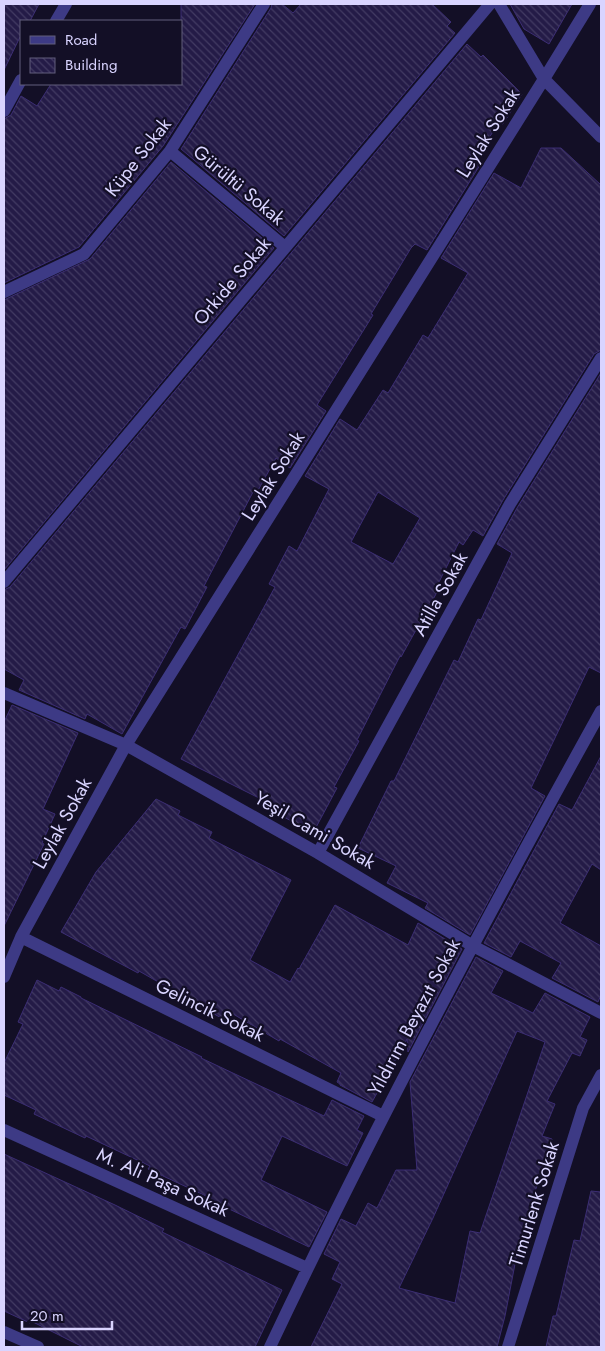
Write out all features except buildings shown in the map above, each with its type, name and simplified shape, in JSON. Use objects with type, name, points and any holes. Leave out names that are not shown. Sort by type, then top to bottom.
[{"type":"street","points":[[57,20],[66,4]]},
{"type":"street","name":"Küpe Sokak","points":[[4,292],[84,254],[170,151],[264,4]]},
{"type":"street","name":"Orkide Sokak","points":[[4,582],[490,4]]},
{"type":"street","points":[[500,4],[544,79],[601,137]]},
{"type":"street","name":"Leylak Sokak","points":[[4,977],[21,937],[126,745],[590,4]]},
{"type":"street","points":[[4,110],[20,82]]},
{"type":"street","name":"Gürültü Sokak","points":[[170,151],[285,247]]},
{"type":"street","name":"Atilla Sokak","points":[[318,853],[510,504],[601,358]]},
{"type":"street","name":"Yeşil Cami Sokak","points":[[4,693],[126,745],[318,853],[473,946],[601,1013]]},
{"type":"street","name":"Yıldırım Beyazıt Sokak","points":[[270,1347],[383,1116],[601,711]]},
{"type":"street","name":"Gelincik Sokak","points":[[21,937],[383,1116]]},
{"type":"street","name":"Timurlenk Sokak","points":[[508,1347],[583,1108],[601,1075]]},
{"type":"street","name":"M. Ali Paşa Sokak","points":[[4,1130],[308,1268]]},
{"type":"street","points":[[4,1332],[38,1347]]}]
